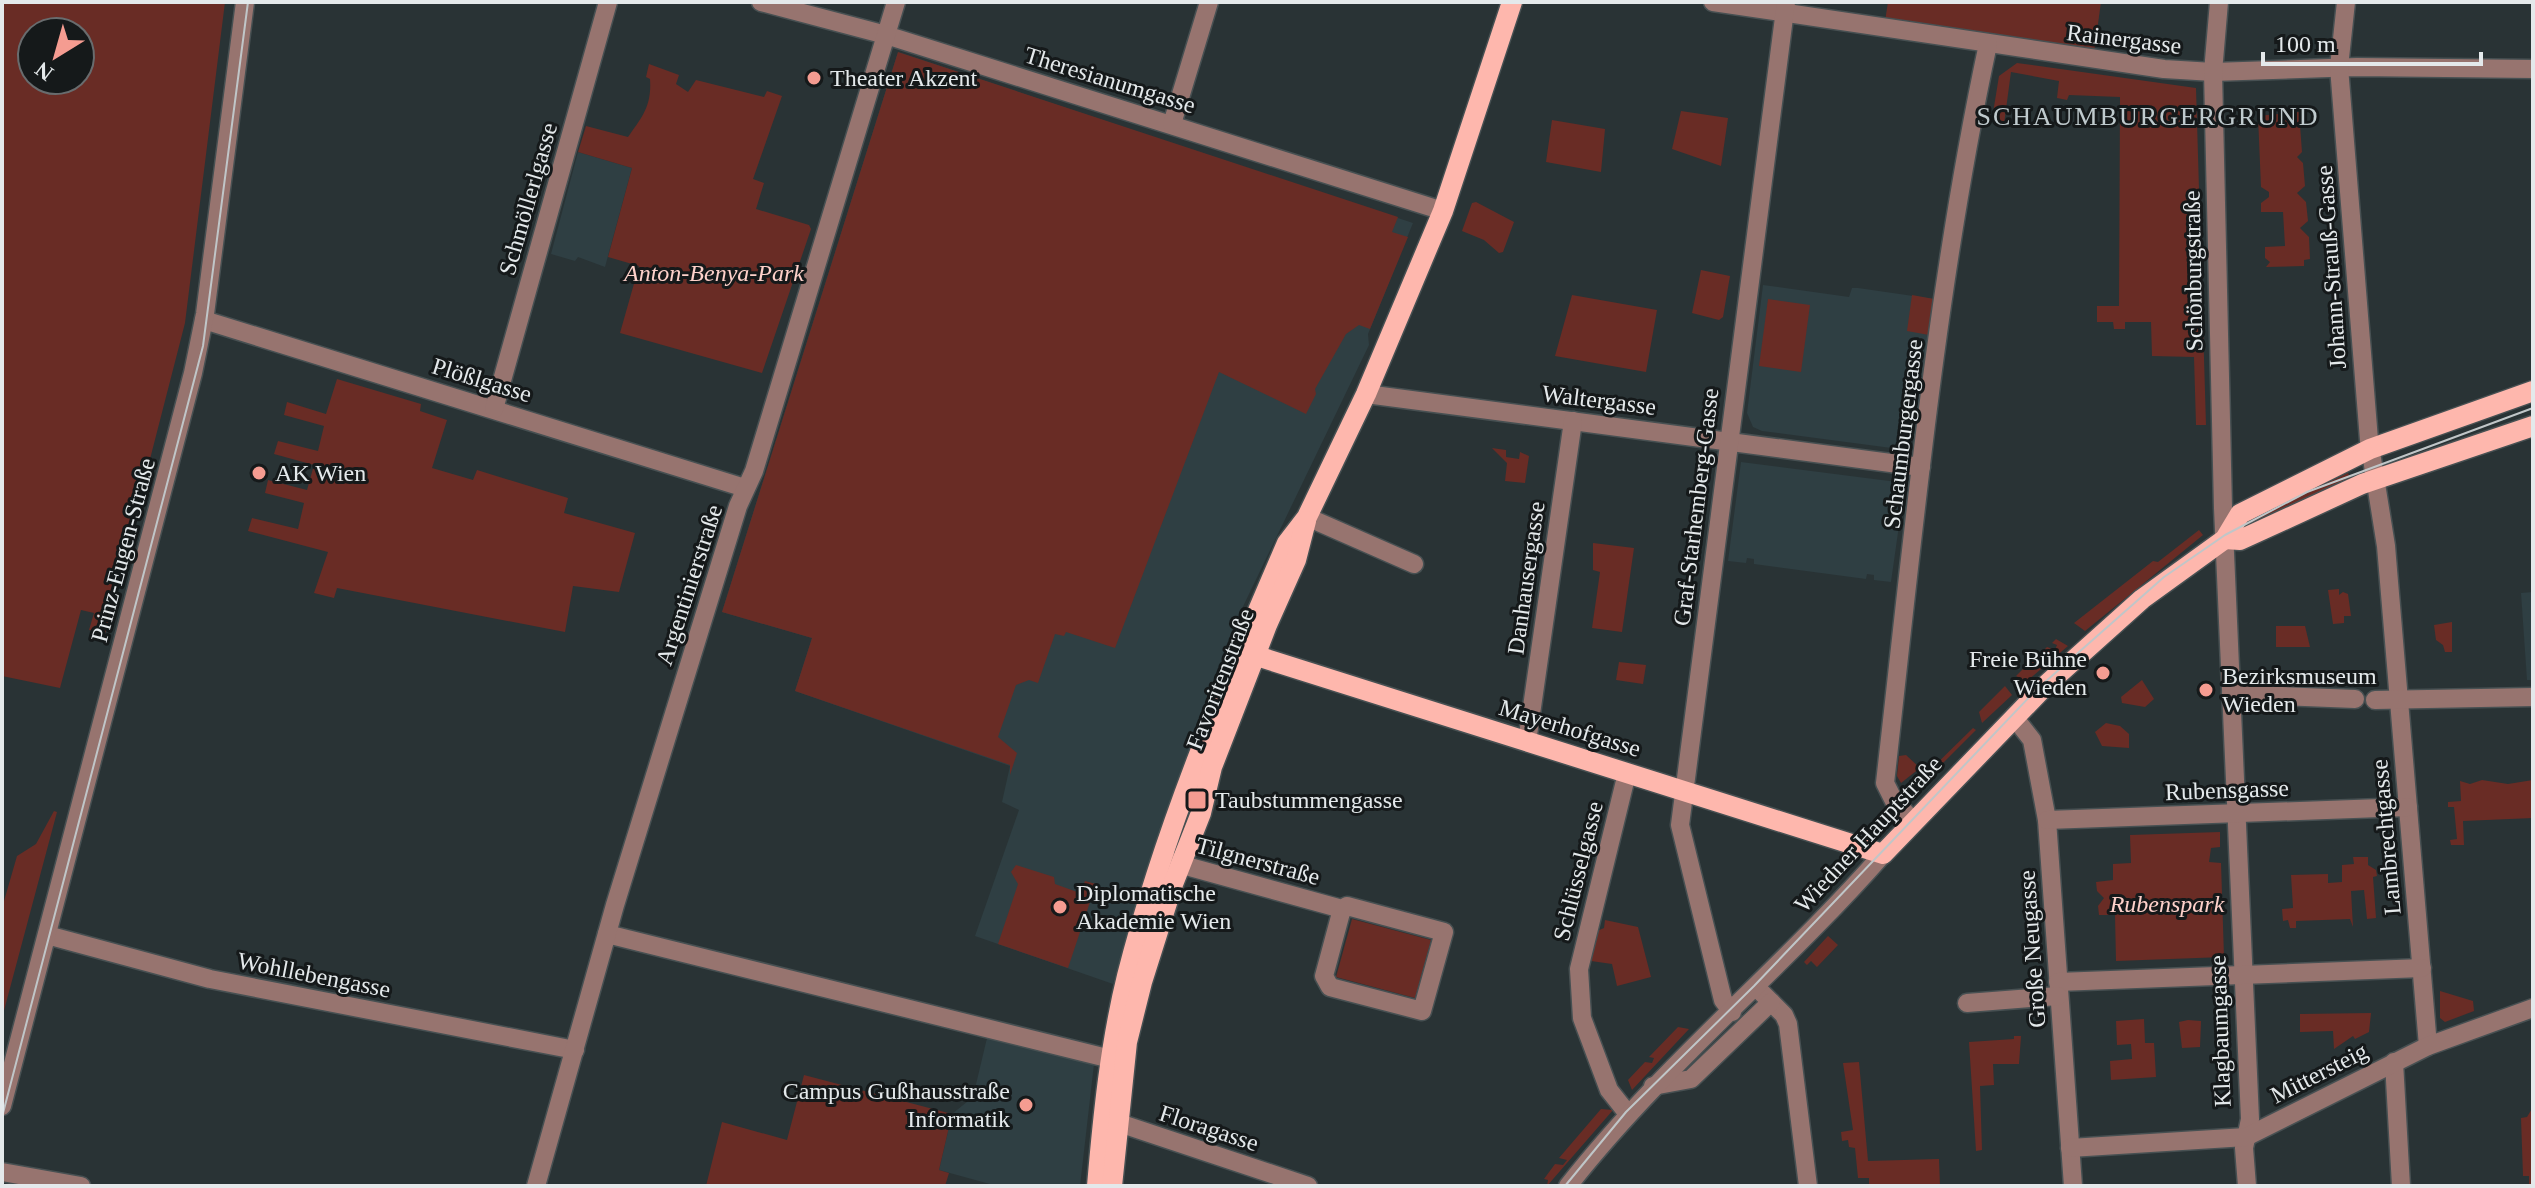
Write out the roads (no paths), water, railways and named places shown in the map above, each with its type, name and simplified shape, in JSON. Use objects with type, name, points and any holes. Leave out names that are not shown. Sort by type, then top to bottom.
[{"type":"main road","name":"Favoritenstraße","points":[[1112,1186],[1119,1123],[1111,1059],[1127,977],[1161,859],[1218,703],[1248,654],[1296,560],[1307,517],[1366,394],[1512,2]]},
{"type":"main road","name":"Wiedner Hauptstraße","points":[[1883,854],[2014,717],[2142,599],[2225,539],[2246,511],[2370,449],[2533,391]]},
{"type":"main road","name":"Wiedner Hauptstraße","points":[[2225,539],[2240,540],[2376,479],[2533,426]]},
{"type":"main road","name":"Favoritenstraße","points":[[1097,1186],[1114,1096],[1142,982],[1169,895],[1201,813],[1212,767],[1248,654]]},
{"type":"main road","name":"Mayerhofgasse","points":[[1248,654],[1883,854]]},
{"type":"street","name":"Prinz-Eugen-Straße","points":[[2,1103],[193,373],[204,320],[245,2]]},
{"type":"street","name":"Schmöllerlgasse","points":[[494,409],[608,2]]},
{"type":"street","name":"Theresianumgasse","points":[[761,2],[886,35],[1435,208]]},
{"type":"street","name":"Argentinierstraße","points":[[536,1186],[607,934],[745,488],[777,398],[896,2]]},
{"type":"street","points":[[1172,124],[1209,2]]},
{"type":"street","name":"Rainergasse","points":[[1713,2],[1786,8],[2094,62],[2213,72],[2339,67],[2532,73]]},
{"type":"street","name":"Schönburgstraße","points":[[2219,2],[2213,72],[2225,539]]},
{"type":"street","name":"Johann-Strauß-Gasse","points":[[2346,2],[2339,67],[2370,449],[2376,479]]},
{"type":"street","name":"Graf-Starhemberg-Gasse","points":[[1732,1012],[1723,1000],[1688,869],[1680,825],[1730,441],[1749,266],[1786,8]]},
{"type":"street","name":"Schaumburgergasse","points":[[1914,822],[1894,801],[1885,783],[1921,467],[1962,165],[1988,44]]},
{"type":"street","name":"Plößlgasse","points":[[204,320],[745,488]]},
{"type":"street","name":"Waltergasse","points":[[1366,394],[1921,467]]},
{"type":"street","name":"Danhausergasse","points":[[1527,742],[1573,421]]},
{"type":"street","name":"Lambrechtgasse","points":[[2376,479],[2386,546],[2428,1046]]},
{"type":"street","points":[[1307,517],[1414,564]]},
{"type":"street","name":"Klagbaumgasse","points":[[2225,539],[2250,1119],[2246,1137],[2247,1186]]},
{"type":"street","points":[[2231,694],[2355,699]]},
{"type":"street","points":[[2375,700],[2398,697],[2533,697]]},
{"type":"street","name":"Große Neugasse","points":[[2014,717],[2032,740],[2047,820],[2073,1186]]},
{"type":"street","name":"Schlüsselgasse","points":[[1627,773],[1579,969],[1582,1018],[1609,1090],[1628,1114]]},
{"type":"street","name":"Rubensgasse","points":[[2047,820],[2408,807]]},
{"type":"street","name":"Wiedner Hauptstraße","points":[[1568,1186],[1653,1086],[1757,988],[1883,854]]},
{"type":"street","name":"Tilgnerstraße","points":[[1161,859],[1342,909],[1347,906],[1444,932],[1422,1011],[1330,987],[1324,976],[1342,909]]},
{"type":"street","points":[[607,934],[1111,1059]]},
{"type":"street","name":"Wohllebengasse","points":[[47,935],[210,979],[575,1050]]},
{"type":"street","points":[[1967,1003],[2058,989],[2242,973],[2422,968]]},
{"type":"street","points":[[1757,988],[1788,1024],[1808,1186]]},
{"type":"street","points":[[1653,1086],[1691,1079],[1771,1002]]},
{"type":"street","name":"Mittersteig","points":[[2070,1148],[2246,1137],[2428,1046],[2533,1008]]},
{"type":"street","points":[[2394,1062],[2401,1186]]},
{"type":"street","name":"Floragasse","points":[[1119,1123],[1308,1186]]},
{"type":"street","points":[[2,1172],[81,1186]]},
{"type":"tram line","points":[[2,1117],[203,346],[248,2]]},
{"type":"tram line","points":[[1565,1186],[1626,1112],[1754,986],[2036,690],[2164,577],[2225,535],[2307,492],[2533,408]]},
{"type":"place","name":"Theater Akzent","points":[[814,78]]},
{"type":"place","name":"AK Wien","points":[[259,473]]},
{"type":"place","name":"Freie Bühne Wieden","points":[[2103,673]]},
{"type":"place","name":"Bezirksmuseum Wieden","points":[[2206,690]]},
{"type":"place","name":"Taubstummengasse","points":[[1197,800]]},
{"type":"place","name":"Diplomatische Akademie Wien","points":[[1060,907]]},
{"type":"place","name":"Campus Gußhausstraße Informatik","points":[[1026,1105]]},
{"type":"district","name":"SCHAUMBURGERGRUND","points":[[2148,116]]},
{"type":"park label","name":"Anton-Benya-Park","points":[[714,273]]},
{"type":"park label","name":"Rubenspark","points":[[2167,904]]}]
